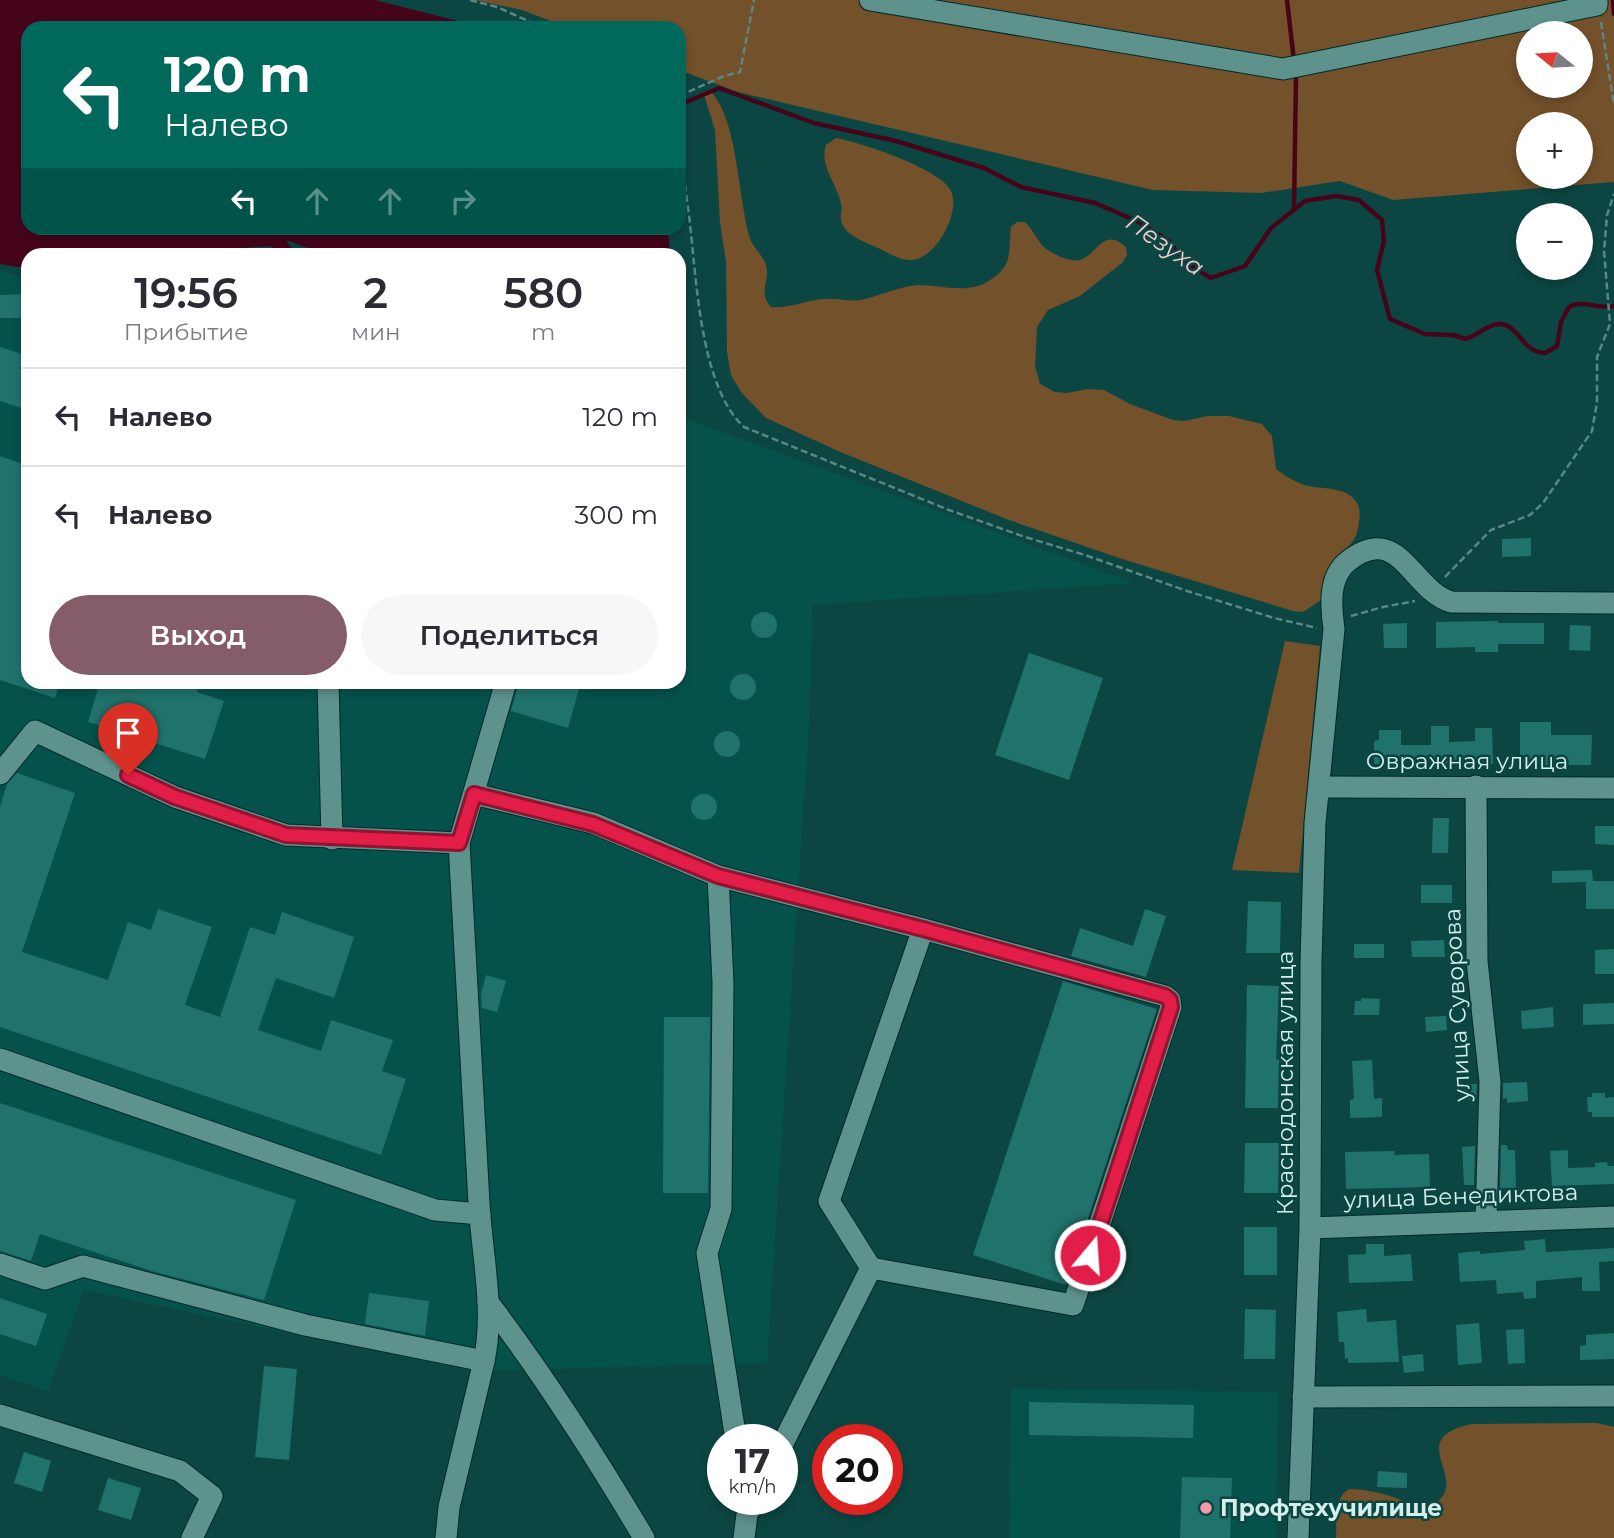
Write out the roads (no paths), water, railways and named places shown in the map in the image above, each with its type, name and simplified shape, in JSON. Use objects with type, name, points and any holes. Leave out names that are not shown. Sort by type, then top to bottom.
[{"type":"street","points":[[870,0],[1283,69],[1597,3]]},
{"type":"street","name":"Краснодонская улица","points":[[1298,1538],[1310,1228],[1311,961],[1315,823],[1334,629],[1331,608],[1336,575],[1345,563],[1368,549],[1377,548],[1395,554],[1432,591],[1451,602],[1614,603]]},
{"type":"street","points":[[328,689],[332,839]]},
{"type":"street","points":[[446,1538],[449,1507],[488,1343],[488,1303],[480,1214],[459,843],[504,689]]},
{"type":"street","points":[[0,774],[35,731],[175,797],[286,835],[459,843]]},
{"type":"street","name":"улица Суворова","points":[[1476,786],[1477,961],[1490,1082],[1486,1221]]},
{"type":"street","name":"Овражная улица","points":[[1320,787],[1614,788]]},
{"type":"street","points":[[474,794],[593,824],[718,876],[923,929],[1165,996],[1170,1000],[1171,1007],[1073,1305],[872,1268],[829,1200],[923,929]]},
{"type":"street","points":[[718,876],[723,983],[721,1209],[707,1253],[734,1424]]},
{"type":"street","points":[[0,1059],[435,1210],[480,1214]]},
{"type":"street","name":"улица Бенедиктова","points":[[1310,1228],[1614,1217]]},
{"type":"street","points":[[0,1264],[45,1279],[83,1266],[305,1325],[484,1361]]},
{"type":"street","points":[[793,1424],[872,1268]]},
{"type":"street","points":[[488,1303],[530,1357],[606,1473],[644,1538]]},
{"type":"street","points":[[1303,1397],[1614,1396]]},
{"type":"street","points":[[0,1415],[180,1471],[212,1496],[192,1538]]},
{"type":"street","points":[[744,1538],[747,1515]]},
{"type":"waterway","points":[[1287,0],[1294,61]]},
{"type":"waterway","points":[[1613,0],[1614,14]]},
{"type":"waterway","points":[[1294,210],[1296,75]]},
{"type":"waterway","name":"Пезуха","points":[[686,102],[719,88],[814,123],[896,141],[984,168],[1021,187],[1095,203],[1139,222],[1170,242],[1180,256],[1211,278],[1245,266],[1271,228],[1305,201],[1336,196],[1359,200],[1382,220],[1384,241],[1377,270],[1390,319],[1425,334],[1453,335],[1466,339],[1494,325],[1505,325],[1531,348],[1545,353],[1557,346],[1561,322],[1569,307],[1580,304],[1614,306]]},
{"type":"place","name":"Профтехучилище","points":[[1206,1508]]}]
